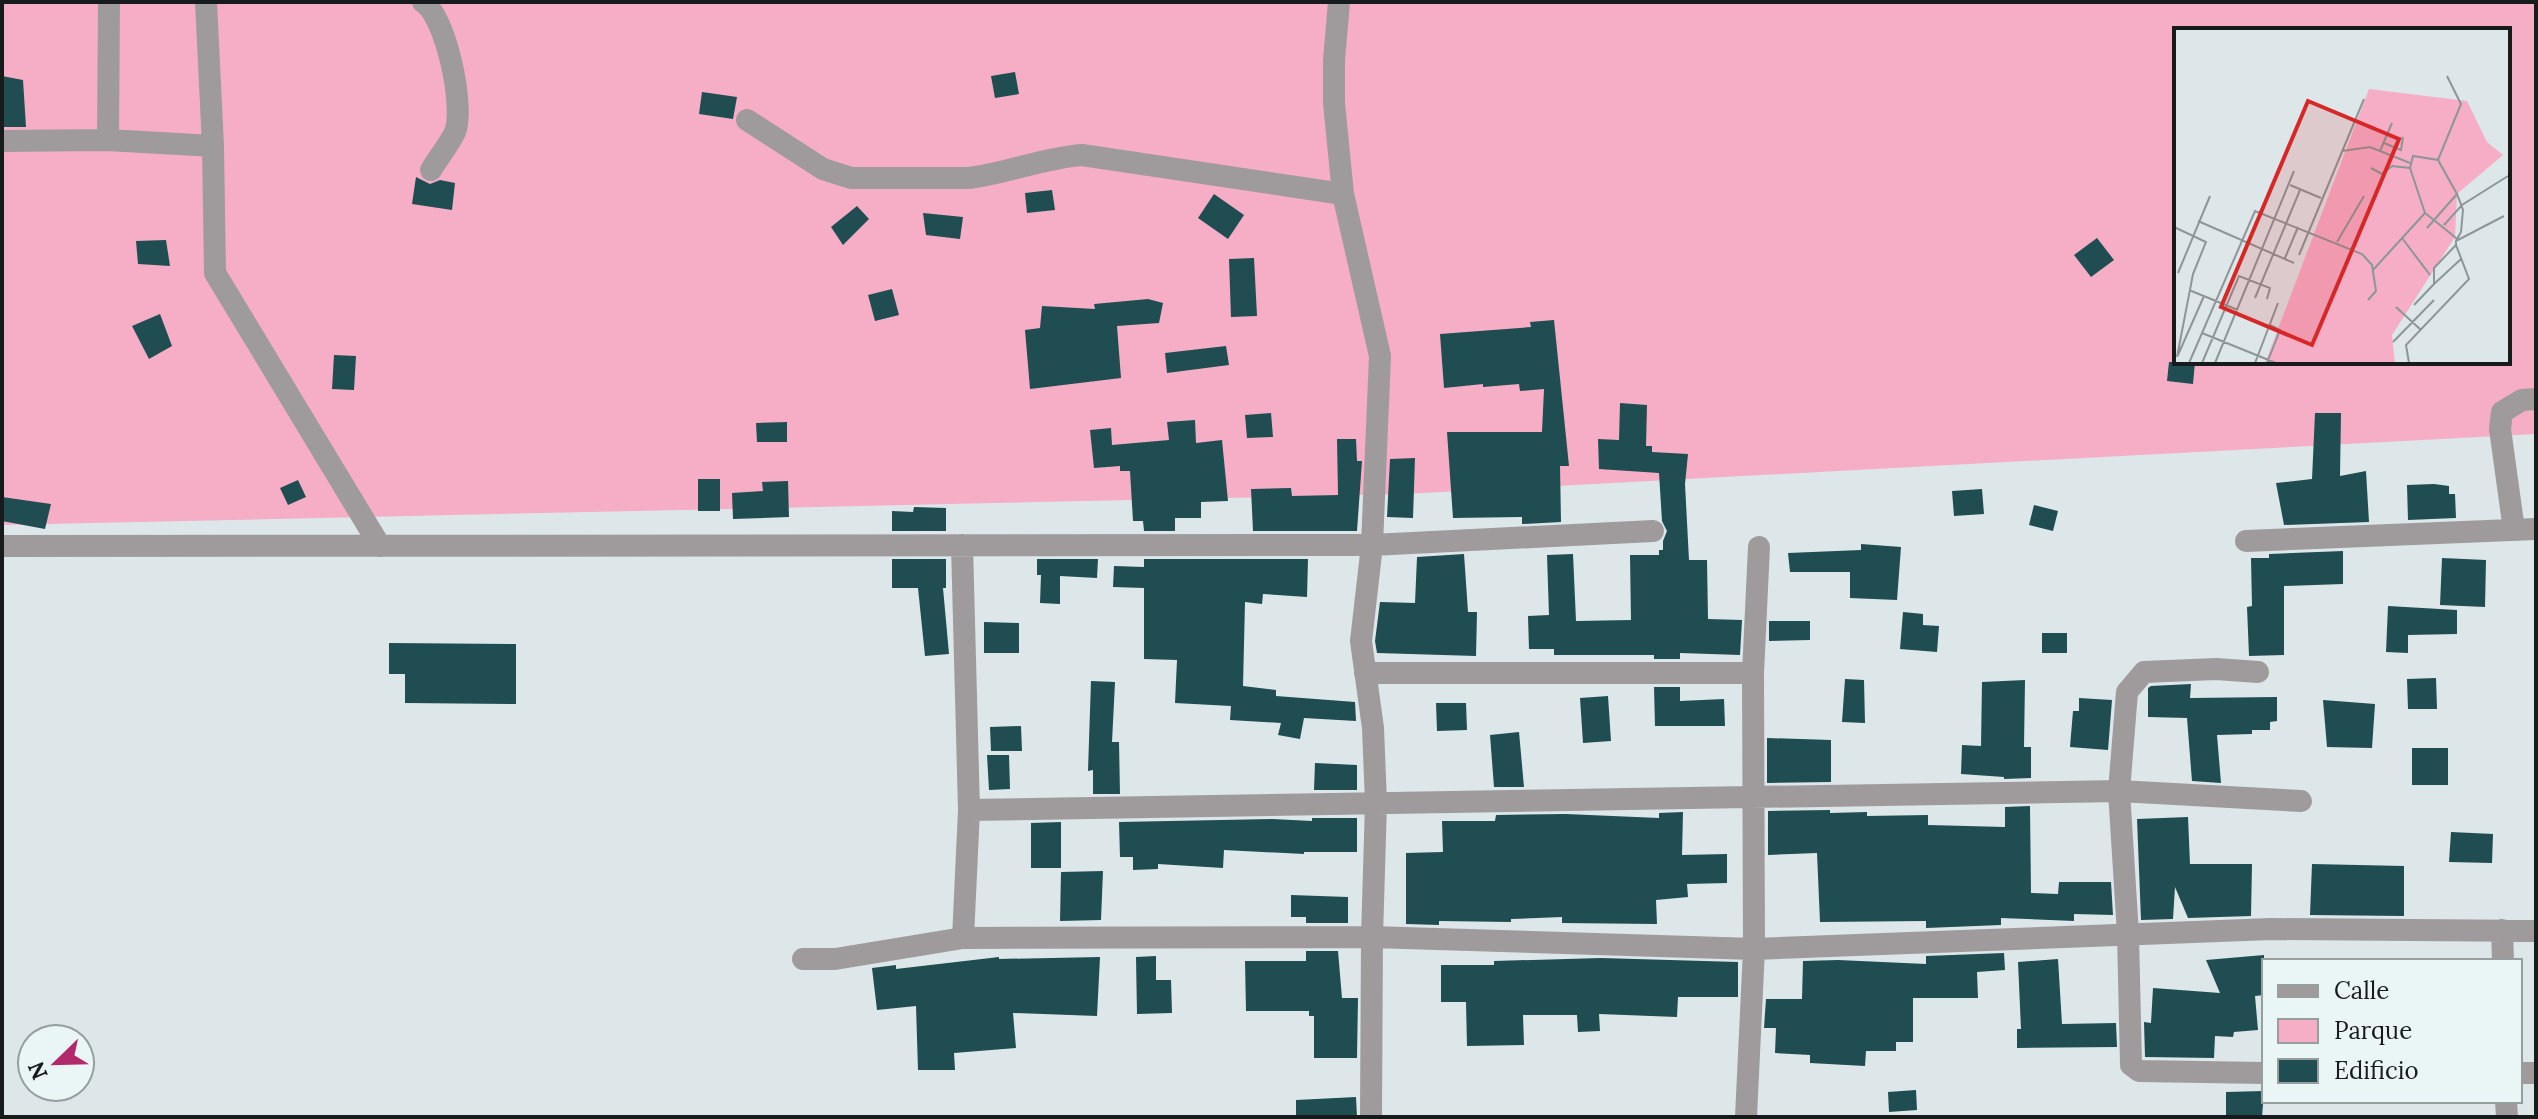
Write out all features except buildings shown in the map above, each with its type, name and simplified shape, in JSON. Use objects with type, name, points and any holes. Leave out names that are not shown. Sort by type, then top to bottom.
[{"type":"street","points":[[108,140],[109,2]]},
{"type":"street","points":[[206,2],[215,273],[380,546]]},
{"type":"street","points":[[423,2],[429,5],[452,62],[459,114],[455,132],[431,170]]},
{"type":"street","points":[[1339,2],[1334,103],[1343,194],[1380,356],[1372,545],[1361,641],[1373,728],[1376,803],[1371,1117]]},
{"type":"street","points":[[747,120],[823,169],[851,178],[969,178],[1056,157],[1082,155],[1343,194]]},
{"type":"street","points":[[2,141],[108,140],[213,146]]},
{"type":"street","points":[[2246,541],[2525,529],[2500,429],[2502,412],[2522,400],[2536,399]]},
{"type":"street","points":[[2,546],[1372,545],[1653,531]]},
{"type":"street","points":[[962,545],[969,810],[963,938]]},
{"type":"street","points":[[1746,1117],[1754,949],[1753,673],[1759,547]]},
{"type":"street","points":[[2258,672],[2216,669],[2144,672],[2127,692],[2119,791],[2128,934],[2131,1065],[2139,1071],[2262,1073]]},
{"type":"street","points":[[1365,673],[1753,673]]},
{"type":"street","points":[[969,810],[2119,791],[2301,801]]},
{"type":"street","points":[[803,959],[835,959],[963,938],[1372,937],[1754,949],[2271,929],[2536,931]]},
{"type":"street","points":[[2502,930],[2503,959]]},
{"type":"green space","points":[[2,2],[2536,2],[2536,434],[1404,494],[2,525]]}]
